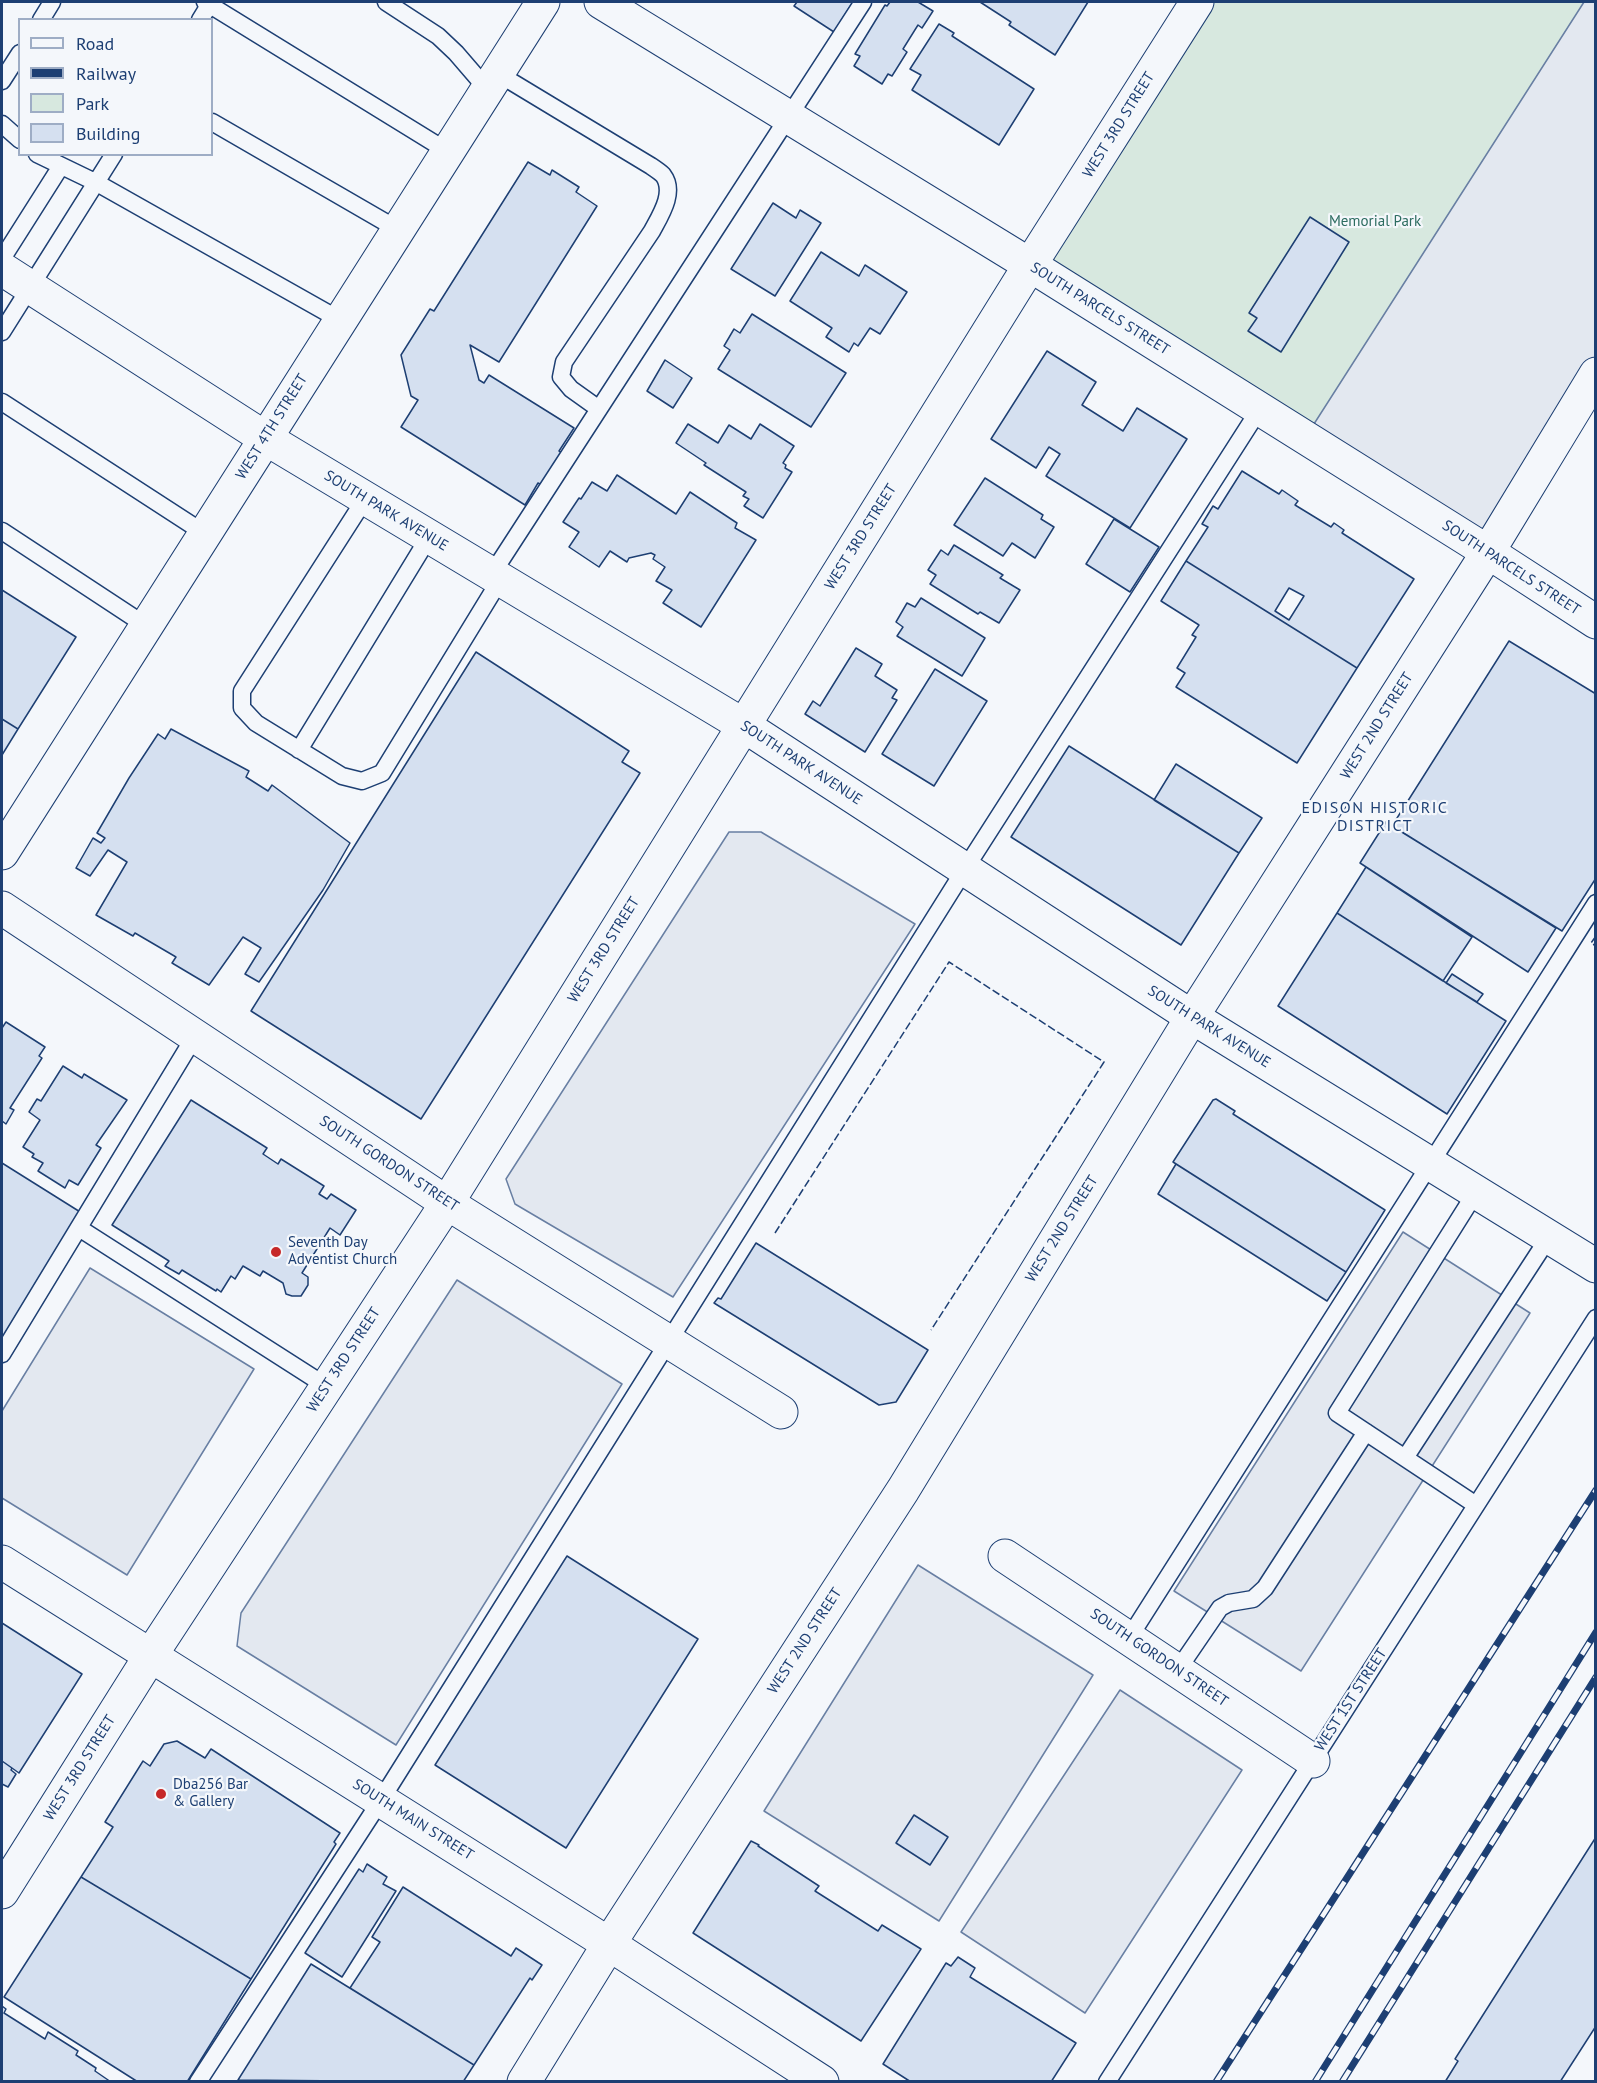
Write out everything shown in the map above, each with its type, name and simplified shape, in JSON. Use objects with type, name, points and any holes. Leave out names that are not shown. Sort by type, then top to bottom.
[{"type":"street","name":"WEST 4TH STREET","points":[[2,853],[543,2]]},
{"type":"street","name":"SOUTH PARCELS STREET","points":[[601,2],[1030,265],[1596,622]]},
{"type":"street","name":"WEST 3RD STREET","points":[[2,1892],[151,1655],[447,1203],[1030,265],[1197,2]]},
{"type":"street","name":"SOUTH PARK AVENUE","points":[[2,269],[265,438],[743,725],[1192,1017],[1596,1266]]},
{"type":"street","name":"WEST 2ND STREET","points":[[524,2082],[609,1944],[903,1490],[1192,1017],[1488,552],[1596,374]]},
{"type":"street","name":"SOUTH GORDON STREET","points":[[2,908],[447,1203],[781,1412]]},
{"type":"street","name":"SOUTH GORDON STREET","points":[[1005,1556],[1313,1761]]},
{"type":"street","name":"SOUTH MAIN STREET","points":[[2,1562],[609,1944],[822,2082]]},
{"type":"lane","points":[[42,18],[52,2]]},
{"type":"lane","points":[[201,18],[209,2],[447,151]]},
{"type":"lane","points":[[386,2],[438,36],[492,81],[651,166],[663,175],[669,190],[663,210],[652,231],[564,362],[561,377],[571,389],[599,409]]},
{"type":"lane","points":[[365,499],[242,691],[242,708],[256,723],[342,776],[362,781],[382,773],[496,577],[599,409],[863,2]]},
{"type":"lane","points":[[2,81],[18,56]]},
{"type":"lane","points":[[213,123],[397,230]]},
{"type":"lane","points":[[2,124],[18,138]]},
{"type":"lane","points":[[41,156],[97,183],[340,320]]},
{"type":"lane","points":[[2,332],[113,156]]},
{"type":"lane","points":[[2,259],[61,166]]},
{"type":"lane","points":[[2,402],[204,532]]},
{"type":"lane","points":[[198,2082],[381,1800],[964,869],[1259,410]]},
{"type":"lane","points":[[2,531],[146,625]]},
{"type":"lane","points":[[299,750],[429,537]]},
{"type":"lane","points":[[1129,1638],[1596,903]]},
{"type":"lane","points":[[2,1354],[195,1036]]},
{"type":"lane","points":[[1476,1192],[1337,1413],[1476,1505]]},
{"type":"lane","points":[[79,1228],[326,1386]]},
{"type":"lane","points":[[1406,1458],[1549,1237]]},
{"type":"lane","name":"WEST 1ST STREET","points":[[1107,2082],[1596,1318]]},
{"type":"lane","points":[[1177,1671],[1220,1608],[1229,1603],[1253,1599],[1265,1588],[1366,1432]]},
{"type":"green space","name":"Memorial Park","points":[[1197,2],[1595,2],[1488,552],[1030,265]]},
{"type":"shaded area","points":[[1584,2],[1595,2],[1595,374],[1488,552],[1305,438]]},
{"type":"shaded area","points":[[729,832],[761,832],[915,924],[673,1297],[515,1204],[506,1179]]},
{"type":"shaded area","points":[[1403,1232],[1530,1313],[1301,1671],[1174,1591]]},
{"type":"shaded area","points":[[90,1268],[254,1369],[127,1575],[2,1498],[2,1411]]},
{"type":"shaded area","points":[[457,1280],[622,1384],[396,1745],[237,1646],[241,1613]]},
{"type":"shaded area","points":[[918,1565],[1093,1675],[939,1921],[764,1811]]},
{"type":"shaded area","points":[[1120,1690],[1242,1770],[1085,2013],[961,1932]]},
{"type":"building","points":[[797,2],[853,2],[834,32],[794,6]]},
{"type":"building","points":[[890,2],[918,2],[933,11],[922,28],[918,25],[903,49],[907,52],[892,76],[888,74],[882,84],[854,66],[860,56],[855,54],[885,5],[887,6]]},
{"type":"building","points":[[980,2],[1088,2],[1055,55],[1009,25],[1011,22]]},
{"type":"building","points":[[939,24],[954,33],[952,36],[1034,89],[999,145],[912,90],[921,75],[910,69]]},
{"type":"building","points":[[528,162],[550,175],[552,170],[579,187],[576,192],[597,206],[499,362],[470,345],[479,380],[484,383],[489,375],[574,428],[559,451],[564,454],[543,486],[538,483],[525,505],[401,427],[418,400],[411,396],[401,355],[430,309],[434,311]]},
{"type":"building","points":[[773,203],[796,218],[800,210],[821,223],[775,296],[731,269]]},
{"type":"building","points":[[1310,217],[1349,242],[1281,352],[1248,331],[1257,318],[1249,313]]},
{"type":"building","points":[[821,252],[859,276],[865,265],[907,292],[880,334],[870,328],[858,346],[854,343],[849,352],[826,337],[832,328],[790,301]]},
{"type":"building","points":[[752,314],[846,373],[811,427],[718,369],[730,350],[724,346],[734,329],[740,333]]},
{"type":"building","points":[[1047,351],[1096,382],[1082,405],[1123,431],[1137,408],[1187,439],[1130,528],[1046,476],[1060,454],[1049,447],[1036,468],[991,439]]},
{"type":"building","points":[[665,360],[692,378],[673,408],[647,391]]},
{"type":"building","points":[[688,424],[718,443],[729,425],[751,439],[760,424],[794,446],[783,463],[786,465],[785,468],[792,472],[763,518],[744,506],[749,499],[743,496],[746,492],[704,465],[706,463],[676,443]]},
{"type":"building","points":[[1242,471],[1279,494],[1282,490],[1298,501],[1295,505],[1331,527],[1334,523],[1344,530],[1342,533],[1414,579],[1357,668],[1186,561],[1208,527],[1202,524],[1213,506],[1218,509]],"holes":[[[1289,588],[1304,596],[1289,620],[1275,611]]]},
{"type":"building","points":[[617,475],[676,514],[690,492],[737,523],[735,528],[756,540],[701,627],[663,603],[672,590],[656,581],[665,567],[653,559],[655,555],[651,553],[629,558],[627,562],[610,551],[599,567],[569,547],[579,532],[563,522],[579,498],[581,499],[592,482],[607,491]]},
{"type":"building","points":[[985,478],[1043,515],[1041,519],[1054,527],[1035,558],[1012,543],[1003,556],[954,525]]},
{"type":"building","points":[[1114,519],[1159,547],[1130,592],[1086,564]]},
{"type":"building","points":[[954,545],[1003,575],[1000,578],[1020,590],[999,623],[980,612],[978,614],[930,584],[936,575],[928,570],[941,550],[948,555]]},
{"type":"building","points":[[1186,561],[1357,668],[1297,763],[1176,687],[1185,673],[1177,668],[1196,637],[1192,635],[1199,625],[1161,601]]},
{"type":"building","points":[[2,590],[76,637],[18,729],[2,719]]},
{"type":"building","points":[[921,598],[985,638],[962,676],[897,636],[903,627],[896,622],[907,603],[915,607]]},
{"type":"building","points":[[1509,641],[1596,694],[1596,878],[1562,931],[1392,826]]},
{"type":"building","points":[[856,648],[882,664],[875,676],[897,690],[892,698],[897,700],[865,752],[805,714],[813,701],[820,706]]},
{"type":"building","points":[[476,652],[629,751],[622,762],[640,773],[421,1119],[251,1011]]},
{"type":"building","points":[[935,669],[987,701],[934,786],[882,754]]},
{"type":"building","points":[[2,719],[18,729],[2,755]]},
{"type":"building","points":[[171,729],[249,771],[246,777],[268,791],[272,785],[350,843],[323,890],[259,982],[245,974],[261,948],[243,937],[209,985],[172,963],[176,957],[135,933],[133,936],[96,915],[127,862],[108,850],[90,876],[76,868],[93,838],[101,843],[105,838],[97,833],[158,734],[165,739]]},
{"type":"building","points":[[1069,746],[1239,853],[1181,945],[1011,837]]},
{"type":"building","points":[[1176,764],[1262,818],[1239,853],[1154,800]]},
{"type":"building","points":[[1386,822],[1556,928],[1528,972],[1360,863]]},
{"type":"building","points":[[1366,867],[1472,937],[1443,981],[1337,913]]},
{"type":"building","points":[[1337,913],[1506,1021],[1447,1114],[1278,1006]]},
{"type":"building","points":[[1452,974],[1483,994],[1477,1002],[1446,983]]},
{"type":"building","points":[[6,1022],[45,1047],[39,1056],[42,1058],[10,1108],[14,1110],[6,1124],[2,1121],[2,1028]]},
{"type":"building","points":[[63,1066],[82,1078],[84,1074],[127,1100],[96,1145],[101,1148],[78,1185],[69,1180],[65,1188],[38,1171],[43,1163],[32,1157],[34,1154],[23,1147],[40,1120],[29,1112],[37,1099],[41,1101]]},
{"type":"building","points":[[1216,1099],[1235,1111],[1233,1114],[1385,1210],[1346,1272],[1173,1162],[1213,1100]]},
{"type":"building","points":[[191,1100],[267,1148],[263,1154],[278,1164],[281,1159],[324,1186],[319,1194],[327,1199],[331,1194],[356,1210],[340,1235],[330,1228],[302,1273],[308,1277],[308,1285],[301,1296],[286,1294],[283,1283],[263,1271],[260,1276],[243,1266],[235,1279],[231,1276],[221,1292],[217,1289],[216,1291],[182,1270],[179,1274],[165,1266],[169,1261],[112,1225]]},
{"type":"building","points":[[2,1163],[85,1215],[2,1347]]},
{"type":"building","points":[[1176,1164],[1346,1272],[1327,1301],[1158,1194]]},
{"type":"building","points":[[756,1243],[928,1350],[896,1402],[879,1405],[714,1303],[718,1298],[721,1299]]},
{"type":"building","points":[[567,1556],[698,1639],[566,1848],[435,1765]]},
{"type":"building","points":[[2,1623],[82,1674],[19,1773],[2,1761]]},
{"type":"building","points":[[177,1741],[205,1758],[211,1749],[340,1833],[334,1842],[336,1844],[251,1979],[81,1877],[113,1827],[105,1822],[143,1761],[150,1766],[164,1744]]},
{"type":"building","points":[[2,1761],[16,1774],[8,1787],[2,1784]]},
{"type":"building","points":[[914,1815],[948,1837],[930,1865],[896,1843]]},
{"type":"building","points":[[1596,1837],[1596,2026],[1560,2082],[1445,2082],[1458,2061],[1455,2059]]},
{"type":"building","points":[[751,1841],[819,1886],[815,1891],[878,1931],[882,1925],[921,1949],[861,2041],[693,1933]]},
{"type":"building","points":[[367,1864],[387,1877],[383,1884],[396,1891],[342,1977],[305,1953],[359,1869],[363,1872]]},
{"type":"building","points":[[81,1877],[251,1979],[187,2082],[138,2082],[4,1997]]},
{"type":"building","points":[[403,1887],[511,1956],[516,1948],[542,1965],[532,1980],[530,1978],[474,2065],[350,1988],[380,1942],[372,1937]]},
{"type":"building","points":[[958,1957],[975,1968],[970,1977],[1076,2043],[1051,2082],[911,2082],[883,2064],[946,1963],[951,1966]]},
{"type":"building","points":[[311,1964],[474,2065],[463,2082],[238,2080]]},
{"type":"building","points":[[2,2006],[6,2009],[4,2013],[45,2039],[48,2032],[78,2051],[76,2055],[96,2068],[95,2071],[111,2082],[2,2082]]},
{"type":"railway","points":[[1216,2082],[1596,1490]]},
{"type":"railway","points":[[1315,2082],[1596,1632]]},
{"type":"railway","points":[[1342,2082],[1596,1677]]},
{"type":"fence","points":[[1596,936],[1591,943],[1596,946]]},
{"type":"fence","points":[[775,1233],[949,962],[1104,1062],[931,1330]]},
{"type":"place","name":"Seventh Day Adventist Church","points":[[276,1252]]},
{"type":"place","name":"Dba256 Bar & Gallery","points":[[161,1794]]},
{"type":"district","name":"EDISON HISTORIC DISTRICT","points":[[1375,817]]}]
